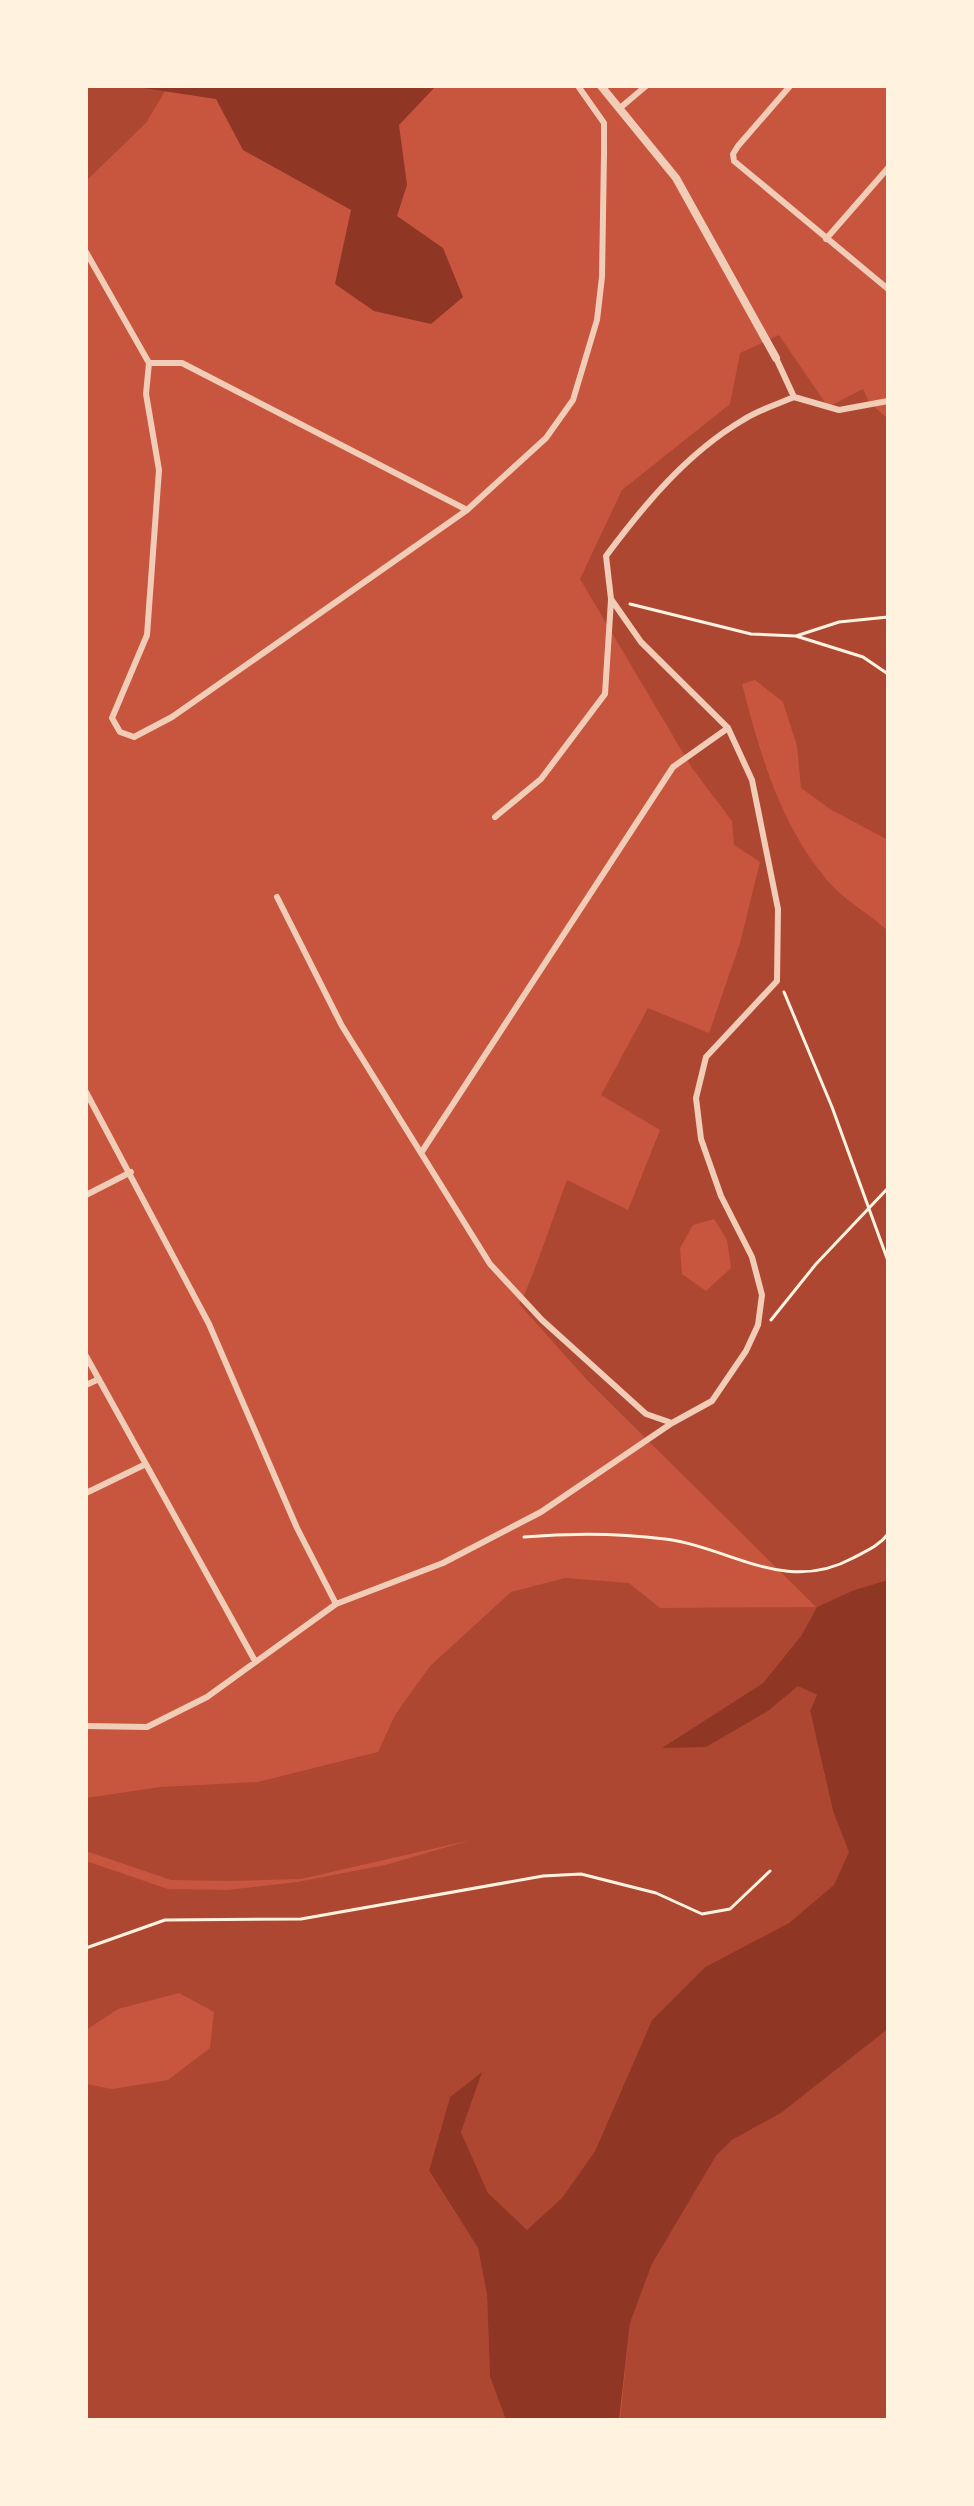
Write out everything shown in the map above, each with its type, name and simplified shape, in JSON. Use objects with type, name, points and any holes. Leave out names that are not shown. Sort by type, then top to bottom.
[{"type":"street","points":[[601,86],[676,178],[776,358]]},
{"type":"lane","points":[[86,252],[149,363],[146,394],[159,470],[147,635],[112,718],[120,732],[142,735],[467,510],[546,438],[573,400],[597,320],[602,277],[604,123],[578,86]]},
{"type":"lane","points":[[620,108],[646,86]]},
{"type":"lane","points":[[790,86],[738,146],[733,154],[734,161],[888,289]]},
{"type":"lane","points":[[826,239],[888,168]]},
{"type":"lane","points":[[776,358],[794,397]]},
{"type":"lane","points":[[149,363],[182,363],[467,510]]},
{"type":"lane","points":[[495,817],[541,779],[605,694],[611,599],[606,556],[646,502],[710,443],[744,418],[794,397],[839,410],[888,401]]},
{"type":"lane","points":[[86,1726],[147,1727],[207,1697],[336,1604],[443,1563],[541,1512],[672,1423],[712,1401],[746,1351],[758,1325],[762,1295],[752,1257],[721,1196],[701,1139],[696,1098],[706,1057],[777,981],[778,909],[752,780],[728,728],[641,642],[611,599]]},
{"type":"lane","points":[[421,1153],[673,767],[728,728]]},
{"type":"lane","points":[[277,897],[342,1026],[490,1264],[542,1320],[646,1414],[672,1423]]},
{"type":"lane","points":[[86,1092],[209,1324],[297,1528],[336,1604]]},
{"type":"lane","points":[[86,1195],[131,1172]]},
{"type":"lane","points":[[86,1356],[255,1661]]},
{"type":"lane","points":[[86,1385],[99,1379]]},
{"type":"lane","points":[[86,1493],[146,1464]]},
{"type":"path","points":[[611,599],[751,634],[796,636],[863,657],[888,674]]},
{"type":"path","points":[[796,636],[839,622],[888,617]]},
{"type":"path","points":[[777,981],[832,1107],[888,1261]]},
{"type":"path","points":[[764,1329],[868,1207],[888,1188]]},
{"type":"path","points":[[519,1537],[583,1532],[668,1539],[778,1573],[837,1567],[881,1544],[888,1534]]},
{"type":"path","points":[[86,1948],[165,1920],[301,1919],[543,1876],[581,1874],[656,1893],[702,1914],[730,1909],[770,1871]]},
{"type":"shaded area","points":[[86,86],[168,86],[146,123],[86,181]]},
{"type":"shaded area","points":[[130,86],[436,86],[399,125],[407,185],[397,216],[443,248],[463,297],[431,324],[374,311],[335,284],[351,210],[243,150],[216,99]]},
{"type":"shaded area","points":[[779,335],[828,407],[863,389],[869,402],[888,419],[888,840],[830,809],[801,788],[797,746],[783,702],[755,680],[742,684],[764,762],[796,836],[833,887],[888,931],[888,1580],[854,1590],[817,1607],[801,1636],[763,1683],[664,1747],[768,1711],[798,1685],[818,1696],[810,1712],[833,1811],[850,1852],[835,1885],[789,1923],[705,1967],[652,2020],[595,2151],[562,2198],[527,2231],[488,2193],[461,2132],[481,2073],[450,2097],[429,2172],[478,2248],[487,2295],[490,2377],[506,2420],[86,2420],[86,2084],[112,2089],[168,2080],[210,2048],[214,2012],[179,1993],[118,2009],[86,2030],[86,1861],[168,1889],[227,1890],[297,1882],[385,1865],[471,1840],[301,1879],[171,1880],[86,1851],[86,1798],[160,1787],[258,1782],[378,1752],[395,1715],[430,1666],[511,1592],[565,1578],[629,1583],[660,1608],[816,1607],[587,1380],[519,1304],[567,1180],[628,1210],[660,1130],[601,1095],[648,1008],[709,1033],[740,943],[760,862],[734,845],[732,821],[692,768],[580,579],[622,490],[730,404],[740,353]],"holes":[[[714,1219],[727,1240],[731,1268],[706,1291],[682,1274],[680,1248],[693,1225]]]},
{"type":"shaded area","points":[[888,1580],[888,2029],[781,2113],[732,2140],[716,2156],[652,2264],[630,2323],[619,2420],[506,2420],[490,2377],[487,2295],[478,2248],[429,2171],[450,2097],[482,2072],[461,2132],[488,2193],[527,2230],[562,2198],[595,2151],[652,2020],[705,1967],[789,1923],[834,1885],[849,1852],[833,1811],[810,1711],[817,1695],[798,1686],[768,1711],[706,1747],[662,1748],[763,1683],[801,1636],[817,1607],[854,1590]]},
{"type":"shaded area","points":[[888,2029],[888,2420],[620,2420],[630,2323],[652,2264],[716,2156],[732,2140],[781,2113]]}]
